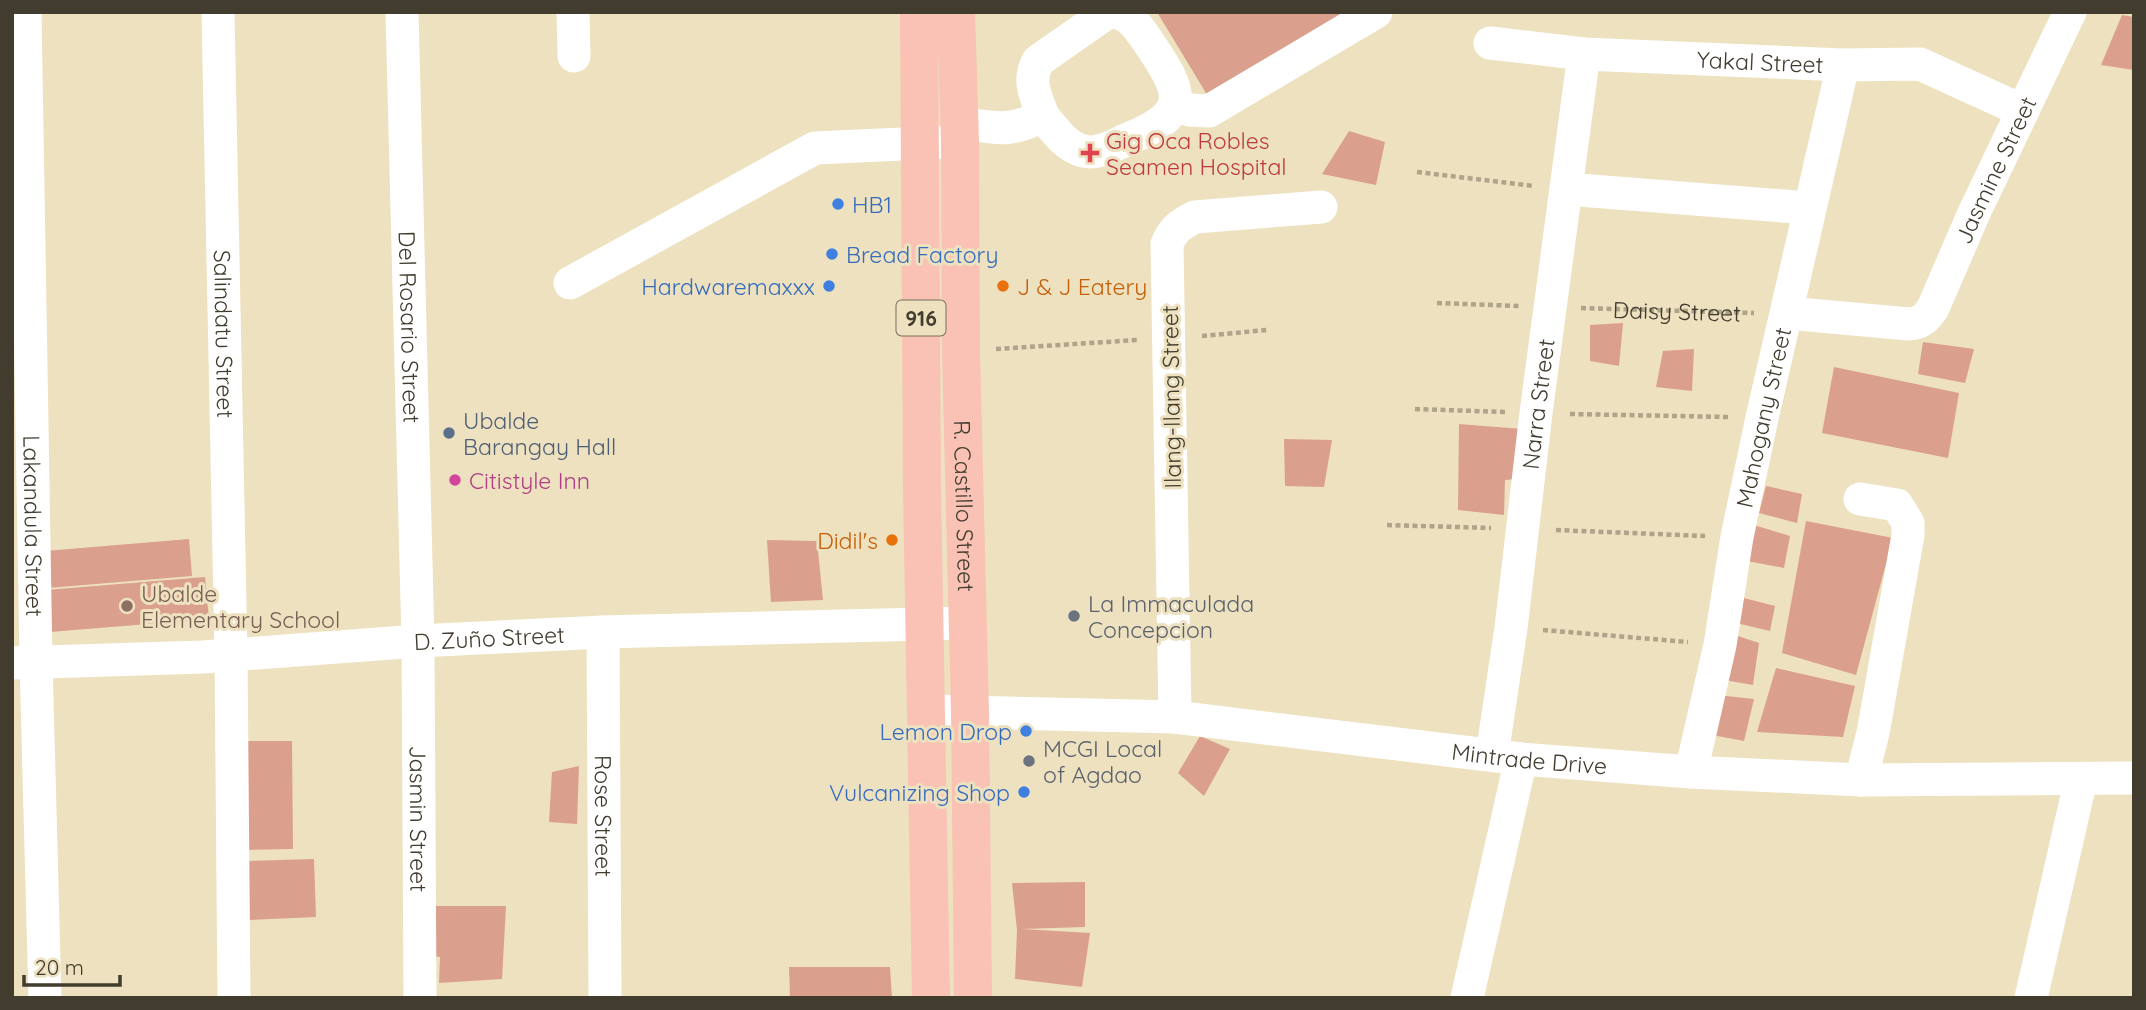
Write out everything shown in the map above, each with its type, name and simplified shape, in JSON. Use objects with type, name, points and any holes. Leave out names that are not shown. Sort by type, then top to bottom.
[{"type":"main road","name":"R. Castillo Street","points":[[919,12],[924,624],[931,998]]},
{"type":"main road","name":"R. Castillo Street","points":[[956,12],[973,998]]},
{"type":"street","name":"Lakandula Street","points":[[25,12],[24,663],[45,998]]},
{"type":"street","name":"Salindatu Street","points":[[218,12],[231,654],[234,998]]},
{"type":"street","name":"Del Rosario Street","points":[[402,12],[418,641]]},
{"type":"street","points":[[573,12],[574,55]]},
{"type":"street","points":[[1108,12],[1038,61],[1033,70],[1032,85],[1043,116],[1066,142],[1081,150],[1096,153],[1152,129],[1171,112],[1175,103],[1170,74],[1140,30],[1130,19],[1117,12]]},
{"type":"street","points":[[1175,103],[1189,110],[1209,111],[1376,12]]},
{"type":"street","name":"Jasmine Street","points":[[1787,313],[1919,324],[1934,308],[1974,213],[2070,12]]},
{"type":"street","name":"Yakal Street","points":[[1490,44],[1584,54],[1843,65],[1920,64],[2023,111]]},
{"type":"street","name":"Narra Street","points":[[1467,998],[1507,757],[1511,628],[1536,413],[1584,54]]},
{"type":"street","name":"Mahogany Street","points":[[1691,772],[1720,645],[1737,537],[1762,418],[1808,208],[1843,65]]},
{"type":"street","points":[[570,283],[815,148],[921,143],[960,132],[1021,127],[1043,116]]},
{"type":"street","points":[[1566,189],[1808,208]]},
{"type":"street","name":"Ilang-Ilang Street","points":[[1175,717],[1171,339],[1167,244],[1172,233],[1181,224],[1195,217],[1321,207]]},
{"type":"street","points":[[1860,499],[1897,505],[1908,523],[1909,534],[1873,733],[1861,780]]},
{"type":"street","name":"D. Zuño Street","points":[[24,663],[203,657],[418,641],[603,632],[966,623]]},
{"type":"street","name":"Rose Street","points":[[603,632],[605,998]]},
{"type":"street","name":"Jasmin Street","points":[[418,641],[420,998]]},
{"type":"street","name":"Mintrade Drive","points":[[926,711],[1175,717],[1507,757],[1691,772],[1861,780],[2134,778]]},
{"type":"street","points":[[2031,998],[2081,779]]},
{"type":"path","points":[[1417,172],[1566,189]]},
{"type":"path","name":"Daisy Street","points":[[1437,303],[1787,313]]},
{"type":"path","points":[[961,352],[1267,330]]},
{"type":"path","points":[[1415,409],[1762,418]]},
{"type":"path","points":[[1387,526],[1737,537]]},
{"type":"path","points":[[1511,628],[1720,645]]},
{"type":"building","points":[[1157,12],[1362,12],[1212,103]]},
{"type":"building","points":[[2122,15],[2134,17],[2134,70],[2101,65]]},
{"type":"building","points":[[1349,131],[1385,142],[1376,185],[1322,174]]},
{"type":"building","points":[[1623,323],[1619,366],[1590,361],[1590,325]]},
{"type":"building","points":[[1923,342],[1974,349],[1965,383],[1918,374]]},
{"type":"building","points":[[1694,349],[1692,391],[1656,387],[1663,351]]},
{"type":"building","points":[[1834,367],[1959,393],[1948,458],[1822,433]]},
{"type":"building","points":[[1459,424],[1522,429],[1517,479],[1505,480],[1504,515],[1458,510]]},
{"type":"building","points":[[1284,439],[1332,440],[1324,487],[1285,486]]},
{"type":"building","points":[[1766,486],[1802,494],[1797,523],[1759,513]]},
{"type":"building","points":[[1806,521],[1893,538],[1856,675],[1782,653]]},
{"type":"building","points":[[1754,525],[1790,536],[1784,568],[1747,561]]},
{"type":"building","points":[[189,539],[192,576],[48,588],[45,551]]},
{"type":"building","points":[[767,540],[817,541],[823,600],[771,602]]},
{"type":"building","name":"Ubalde Elementary School","points":[[205,577],[209,619],[50,632],[46,590]]},
{"type":"building","points":[[1736,596],[1775,606],[1770,631],[1732,622]]},
{"type":"building","points":[[1729,633],[1759,643],[1753,685],[1724,680]]},
{"type":"building","points":[[1776,668],[1855,686],[1843,737],[1757,732]]},
{"type":"building","points":[[1717,695],[1754,699],[1744,741],[1707,734]]},
{"type":"building","points":[[1200,736],[1230,749],[1204,796],[1178,773]]},
{"type":"building","points":[[242,741],[292,741],[293,849],[243,850]]},
{"type":"building","points":[[579,766],[577,824],[549,822],[552,772]]},
{"type":"building","points":[[314,859],[316,917],[249,920],[247,861]]},
{"type":"building","points":[[1085,882],[1085,927],[1022,929],[1090,933],[1082,987],[1015,979],[1017,930],[1012,883]]},
{"type":"building","points":[[433,906],[506,906],[502,979],[439,983],[440,957],[432,956]]},
{"type":"building","points":[[789,967],[890,967],[892,998],[790,998]]},
{"type":"place","name":"Gig Oca Robles Seamen Hospital","points":[[1090,153]]},
{"type":"place","name":"HB1","points":[[838,204]]},
{"type":"place","name":"Bread Factory","points":[[832,254]]},
{"type":"place","name":"Hardwaremaxxx","points":[[829,286]]},
{"type":"place","name":"J & J Eatery","points":[[1003,286]]},
{"type":"place","name":"Ubalde Barangay Hall","points":[[449,433]]},
{"type":"place","name":"Citistyle Inn","points":[[455,480]]},
{"type":"place","name":"Didil's","points":[[892,540]]},
{"type":"place","name":"Ubalde Elementary School","points":[[127,606]]},
{"type":"place","name":"La Immaculada Concepcion","points":[[1074,616]]},
{"type":"place","name":"Lemon Drop","points":[[1026,731]]},
{"type":"place","name":"MCGI Local of Agdao","points":[[1029,761]]},
{"type":"place","name":"Vulcanizing Shop","points":[[1024,792]]}]
